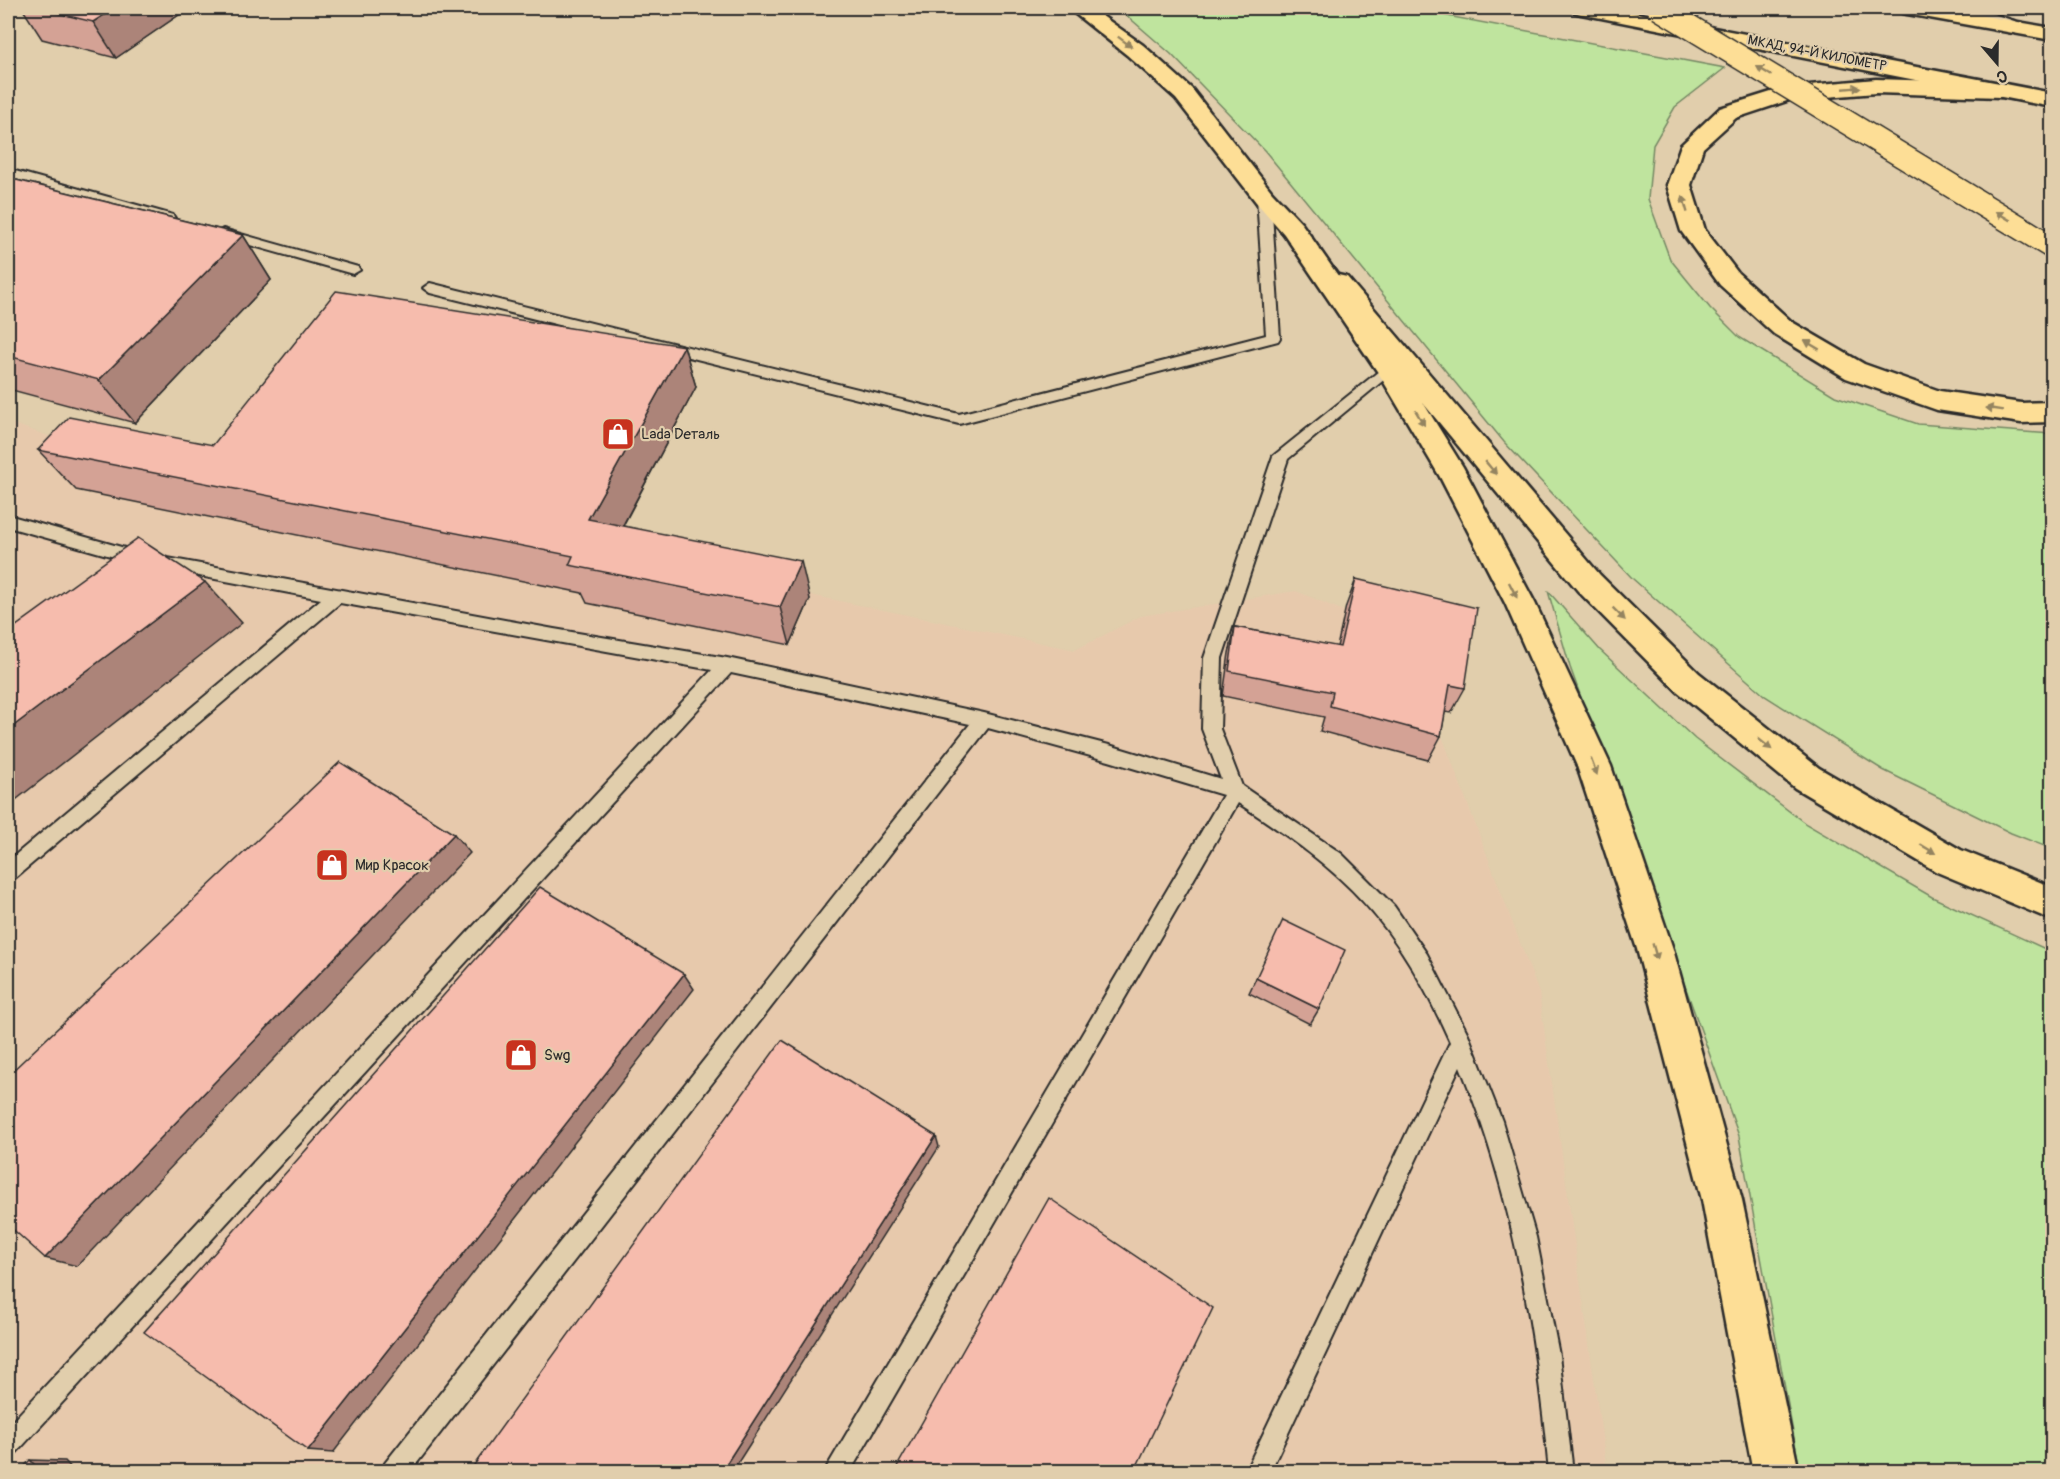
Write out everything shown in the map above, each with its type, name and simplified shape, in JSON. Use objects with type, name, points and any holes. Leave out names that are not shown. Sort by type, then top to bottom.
[{"type":"main road","points":[[1078,8],[1135,50],[1184,94],[1264,197],[1293,229],[1405,375],[1589,583],[1688,682],[1807,778],[1948,861],[2052,904]]},
{"type":"main road","name":"МКАД, 94-Й КИЛОМЕТР","points":[[1581,8],[2052,100]]},
{"type":"main road","points":[[1659,8],[2052,247]]},
{"type":"main road","points":[[1907,8],[2050,33]]},
{"type":"main road","points":[[2000,90],[1875,86],[1787,94],[1728,114],[1692,145],[1679,185],[1693,231],[1729,279],[1794,334],[1855,371],[1937,400],[2020,413],[2052,412]]},
{"type":"main road","points":[[1405,375],[1520,603],[1594,766],[1655,949],[1722,1200],[1776,1472]]},
{"type":"street","points":[[1957,8],[2016,28]]},
{"type":"lane","points":[[8,173],[180,221]]},
{"type":"lane","points":[[430,288],[959,419],[1273,338],[1264,197]]},
{"type":"lane","points":[[215,231],[353,270]]},
{"type":"lane","points":[[1235,791],[1211,729],[1213,658],[1281,456],[1405,375]]},
{"type":"lane","points":[[8,521],[146,560],[727,665],[984,720],[1120,756],[1235,791],[1316,845],[1386,910],[1422,960],[1461,1041],[1491,1116],[1513,1192],[1555,1401],[1561,1472]]},
{"type":"lane","points":[[128,574],[146,560]]},
{"type":"lane","points":[[8,872],[338,595]]},
{"type":"lane","points":[[8,1443],[727,665]]},
{"type":"lane","points":[[394,1472],[984,720]]},
{"type":"lane","points":[[836,1472],[1235,791]]},
{"type":"lane","points":[[1257,1472],[1461,1041]]},
{"type":"shaded area","points":[[8,422],[51,437],[1075,650],[1141,616],[1296,591],[1358,617],[1436,720],[1539,993],[1607,1471],[8,1472]]},
{"type":"green space","points":[[1118,8],[1405,8],[1725,68],[1675,107],[1653,145],[1648,199],[1670,259],[1710,308],[1739,337],[1835,396],[1918,424],[2052,434],[2052,849],[2011,833],[1883,770],[1765,696],[1633,579],[1504,442],[1265,151],[1171,54]]},
{"type":"green space","points":[[1548,591],[1600,650],[1695,739],[1806,824],[1932,897],[2052,952],[2052,1471],[1800,1471],[1739,1136],[1570,667]]},
{"type":"building","points":[[37,8],[115,8],[93,22]]},
{"type":"building","points":[[8,178],[243,235],[99,380],[8,356]]},
{"type":"building","points":[[336,291],[684,346],[588,519],[801,561],[780,607],[569,565],[573,556],[38,450],[69,417],[213,445]]},
{"type":"building","points":[[138,538],[205,582],[8,730],[8,632]]},
{"type":"building","points":[[1356,579],[1477,608],[1465,688],[1450,685],[1441,736],[1330,706],[1333,692],[1229,671],[1235,627],[1340,647]]},
{"type":"building","points":[[340,762],[454,834],[45,1258],[8,1225],[8,1075]]},
{"type":"building","points":[[540,887],[684,974],[308,1451],[144,1332]]},
{"type":"building","points":[[1283,920],[1345,950],[1319,1009],[1256,978]]},
{"type":"building","points":[[782,1040],[936,1136],[721,1472],[469,1472]]},
{"type":"building","points":[[1049,1198],[1213,1308],[1134,1472],[894,1472]]},
{"type":"building","points":[[30,1460],[41,1472],[19,1472]]},
{"type":"place","name":"Lada Dеталь","points":[[618,434]]},
{"type":"place","name":"Мир Красок","points":[[332,865]]},
{"type":"place","name":"Swg","points":[[521,1055]]}]
